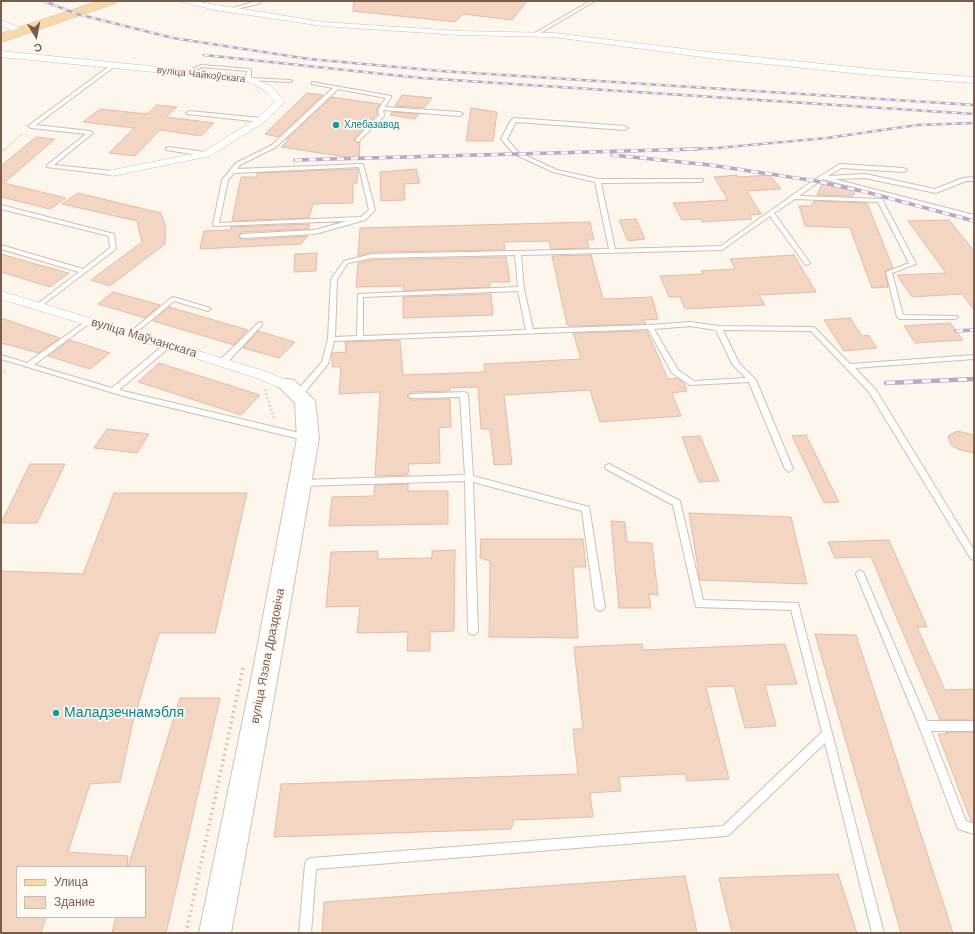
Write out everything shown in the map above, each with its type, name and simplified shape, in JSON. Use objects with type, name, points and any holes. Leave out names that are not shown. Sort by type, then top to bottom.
[{"type":"main road","points":[[1,38],[111,1]]},
{"type":"street","points":[[182,1],[228,10],[322,24],[459,33],[535,34],[595,39],[717,56],[873,72],[974,80]]},
{"type":"street","points":[[1,22],[22,32]]},
{"type":"street","name":"вуліца Чайкоўскага","points":[[1,54],[248,79],[268,88],[280,102],[261,120],[206,154],[112,173]]},
{"type":"street","name":"вуліца Маўчанскага","points":[[1,295],[259,374],[292,390]]},
{"type":"street","name":"вуліца Язэпа Драздовіча","points":[[215,933],[301,483],[308,438],[305,402],[292,390]]},
{"type":"lane","points":[[228,10],[257,4],[260,1]]},
{"type":"lane","points":[[535,34],[593,1]]},
{"type":"lane","points":[[31,126],[112,66]]},
{"type":"lane","points":[[248,79],[290,81]]},
{"type":"lane","points":[[314,83],[389,97],[380,110],[382,115],[358,140]]},
{"type":"lane","points":[[337,88],[274,146],[238,164],[225,180],[216,225],[363,219]]},
{"type":"lane","points":[[381,108],[460,114]]},
{"type":"lane","points":[[189,113],[261,120]]},
{"type":"lane","points":[[625,128],[514,120],[504,139],[516,153],[538,164],[555,171],[598,181],[701,180]]},
{"type":"lane","points":[[31,126],[90,133],[49,166],[112,173]]},
{"type":"lane","points":[[168,149],[206,154]]},
{"type":"lane","points":[[233,171],[361,165],[372,210],[363,219],[315,232],[242,236]]},
{"type":"lane","points":[[292,390],[325,362],[331,339],[334,278],[346,262],[372,256],[722,248],[771,212],[840,166],[904,170]]},
{"type":"lane","points":[[822,177],[865,176],[936,191],[965,179],[974,179]]},
{"type":"lane","points":[[822,177],[974,217]]},
{"type":"lane","points":[[598,181],[612,250]]},
{"type":"lane","points":[[793,197],[880,200],[913,264],[889,272],[900,317],[955,317]]},
{"type":"lane","points":[[1,207],[112,235],[113,249],[38,306]]},
{"type":"lane","points":[[771,212],[807,263]]},
{"type":"lane","points":[[1,247],[84,271]]},
{"type":"lane","points":[[518,253],[521,289],[530,331]]},
{"type":"lane","points":[[360,338],[360,296],[521,289]]},
{"type":"lane","points":[[131,334],[173,299],[208,309]]},
{"type":"lane","points":[[28,366],[89,321]]},
{"type":"lane","points":[[222,363],[260,324]]},
{"type":"lane","points":[[331,339],[650,327],[690,324],[720,328],[813,329],[872,390],[974,558]]},
{"type":"lane","points":[[650,327],[675,371],[693,383],[752,380]]},
{"type":"lane","points":[[720,328],[736,364],[752,380],[789,469]]},
{"type":"lane","points":[[113,391],[168,345]]},
{"type":"lane","points":[[1,357],[113,391],[308,438]]},
{"type":"lane","points":[[848,366],[974,357]]},
{"type":"lane","points":[[412,396],[464,394],[469,478],[473,631]]},
{"type":"lane","points":[[609,467],[678,503],[699,604],[795,606],[878,933]]},
{"type":"lane","points":[[301,483],[469,478],[586,509],[600,607]]},
{"type":"lane","points":[[860,574],[924,726],[962,825],[974,829]]},
{"type":"lane","points":[[924,726],[974,726]]},
{"type":"lane","points":[[305,933],[311,864],[724,831],[827,734]]},
{"type":"path","points":[[1,152],[21,135],[25,129],[31,126]]},
{"type":"path","points":[[186,933],[244,660]]},
{"type":"building","points":[[354,1],[527,1],[512,20],[463,14],[455,22],[353,11]]},
{"type":"building","points":[[307,93],[323,95],[278,137],[265,134]]},
{"type":"building","points":[[402,95],[432,98],[424,108],[395,106]]},
{"type":"building","name":"Хлебазавод","points":[[332,97],[380,104],[377,109],[377,114],[354,139],[357,143],[360,142],[359,159],[281,147],[289,139],[287,139]]},
{"type":"building","points":[[157,105],[177,107],[166,117],[214,123],[201,136],[160,130],[135,156],[109,153],[134,128],[83,122],[100,109],[147,114]]},
{"type":"building","points":[[471,108],[497,112],[493,141],[466,141]]},
{"type":"building","points":[[392,112],[419,114],[415,119],[390,115]]},
{"type":"building","points":[[36,137],[55,139],[4,183],[66,198],[50,209],[1,197],[1,166]]},
{"type":"building","points":[[358,169],[357,183],[353,184],[353,203],[313,204],[309,218],[232,221],[241,177],[257,177],[257,173]]},
{"type":"building","points":[[416,169],[420,183],[404,184],[405,200],[381,201],[380,172]]},
{"type":"building","points":[[737,175],[738,177],[770,175],[781,189],[747,191],[761,214],[749,215],[752,219],[702,222],[701,219],[682,220],[673,203],[728,200],[714,177]]},
{"type":"building","points":[[822,184],[855,191],[853,196],[817,195]]},
{"type":"building","points":[[78,193],[161,213],[166,228],[165,244],[110,286],[91,280],[142,242],[137,221],[62,204]]},
{"type":"building","points":[[814,201],[867,203],[893,268],[885,271],[888,287],[872,288],[850,228],[805,226],[799,206],[811,206]]},
{"type":"building","points":[[636,219],[645,239],[628,241],[619,220]]},
{"type":"building","points":[[949,220],[974,251],[974,310],[962,294],[912,297],[897,275],[946,273],[908,221]]},
{"type":"building","points":[[590,222],[594,240],[587,240],[589,248],[551,249],[549,241],[504,242],[505,250],[372,252],[358,256],[360,228]]},
{"type":"building","points":[[309,224],[309,229],[242,232],[238,236],[242,240],[308,236],[301,244],[200,249],[204,231],[230,230],[231,227]]},
{"type":"building","points":[[317,253],[316,271],[294,272],[295,254]]},
{"type":"building","points":[[1,254],[69,273],[50,287],[1,272]]},
{"type":"building","points":[[591,255],[603,299],[652,297],[658,319],[644,320],[646,324],[567,325],[552,256]]},
{"type":"building","points":[[794,255],[816,292],[759,295],[765,305],[685,309],[680,297],[669,297],[660,276],[703,274],[701,271],[735,269],[730,259]]},
{"type":"building","points":[[506,257],[510,282],[490,282],[490,287],[403,291],[404,286],[356,287],[358,263],[372,260]]},
{"type":"building","points":[[113,292],[160,305],[145,318],[98,304]]},
{"type":"building","points":[[491,294],[493,315],[403,318],[403,297]]},
{"type":"building","points":[[169,307],[248,330],[234,345],[153,321]]},
{"type":"building","points":[[1,318],[60,338],[39,353],[1,343]]},
{"type":"building","points":[[850,318],[862,336],[868,335],[877,348],[844,351],[824,320]]},
{"type":"building","points":[[950,323],[963,340],[915,343],[904,326]]},
{"type":"building","points":[[258,331],[295,342],[279,358],[243,348]]},
{"type":"building","points":[[647,331],[668,379],[677,378],[684,383],[687,391],[672,393],[681,416],[600,422],[590,390],[504,395],[512,464],[494,465],[490,429],[481,429],[478,387],[450,388],[450,391],[412,392],[407,395],[412,400],[450,399],[451,427],[439,428],[440,463],[409,464],[408,475],[375,476],[380,392],[339,394],[341,367],[332,367],[332,353],[346,352],[345,342],[400,340],[403,375],[485,372],[484,364],[581,359],[573,333]]},
{"type":"building","points":[[70,340],[110,353],[90,369],[48,356]]},
{"type":"building","points":[[159,363],[260,395],[241,415],[138,382]]},
{"type":"building","points":[[107,429],[149,434],[137,453],[94,448]]},
{"type":"building","points":[[957,431],[974,435],[974,453],[960,450],[951,445],[948,436]]},
{"type":"building","points":[[806,435],[839,502],[824,503],[792,436]]},
{"type":"building","points":[[700,436],[719,481],[699,482],[682,437]]},
{"type":"building","points":[[30,464],[65,464],[37,523],[1,523]]},
{"type":"building","points":[[408,484],[408,491],[448,491],[448,524],[329,526],[332,497],[374,496],[375,485]]},
{"type":"building","name":"Маладзечнамэбля","points":[[114,493],[247,493],[215,633],[159,633],[132,726],[120,782],[90,784],[68,852],[128,856],[127,866],[16,866],[16,918],[46,918],[41,933],[1,933],[1,571],[83,574]]},
{"type":"building","points":[[689,513],[791,517],[807,584],[700,580]]},
{"type":"building","points":[[611,521],[625,522],[627,542],[652,543],[658,595],[649,594],[651,608],[619,608]]},
{"type":"building","points":[[481,539],[583,539],[586,567],[573,567],[578,638],[489,637],[490,561],[480,558]]},
{"type":"building","points":[[889,540],[927,627],[917,627],[945,690],[974,689],[974,720],[940,720],[871,557],[835,558],[828,542]]},
{"type":"building","points":[[455,550],[454,631],[430,632],[430,651],[407,651],[408,632],[357,633],[360,606],[326,607],[331,552],[378,551],[378,559],[432,558],[432,551]]},
{"type":"building","points":[[815,634],[856,635],[953,933],[901,933]]},
{"type":"building","points":[[642,644],[643,650],[785,644],[797,684],[765,685],[776,726],[745,728],[734,686],[706,687],[729,779],[687,781],[685,774],[619,777],[621,791],[590,793],[593,817],[514,820],[511,829],[274,837],[281,784],[578,774],[573,729],[583,729],[574,647]]},
{"type":"building","points":[[180,698],[220,698],[166,933],[112,933],[116,918],[146,918],[146,866],[128,866]]},
{"type":"building","points":[[946,732],[974,732],[974,822],[971,821],[938,734],[947,734]]},
{"type":"building","points":[[838,874],[857,933],[732,933],[719,878]]},
{"type":"building","points":[[685,876],[697,933],[322,933],[324,902]]},
{"type":"railway","points":[[44,1],[77,14],[173,38],[309,59],[441,71],[974,105]]},
{"type":"railway","points":[[204,55],[421,78],[974,114]]},
{"type":"railway","points":[[668,150],[717,148],[827,138],[917,125],[974,123]]},
{"type":"railway","points":[[668,150],[698,149]]},
{"type":"railway","points":[[663,150],[668,150]]},
{"type":"railway","points":[[295,160],[668,150]]},
{"type":"railway","points":[[612,155],[710,165],[816,181],[866,192],[974,221]]},
{"type":"railway","points":[[956,331],[974,330]]},
{"type":"railway","points":[[886,383],[974,379]]},
{"type":"place","name":"Хлебазавод","points":[[336,125]]},
{"type":"place","name":"Маладзечнамэбля","points":[[56,713]]}]
